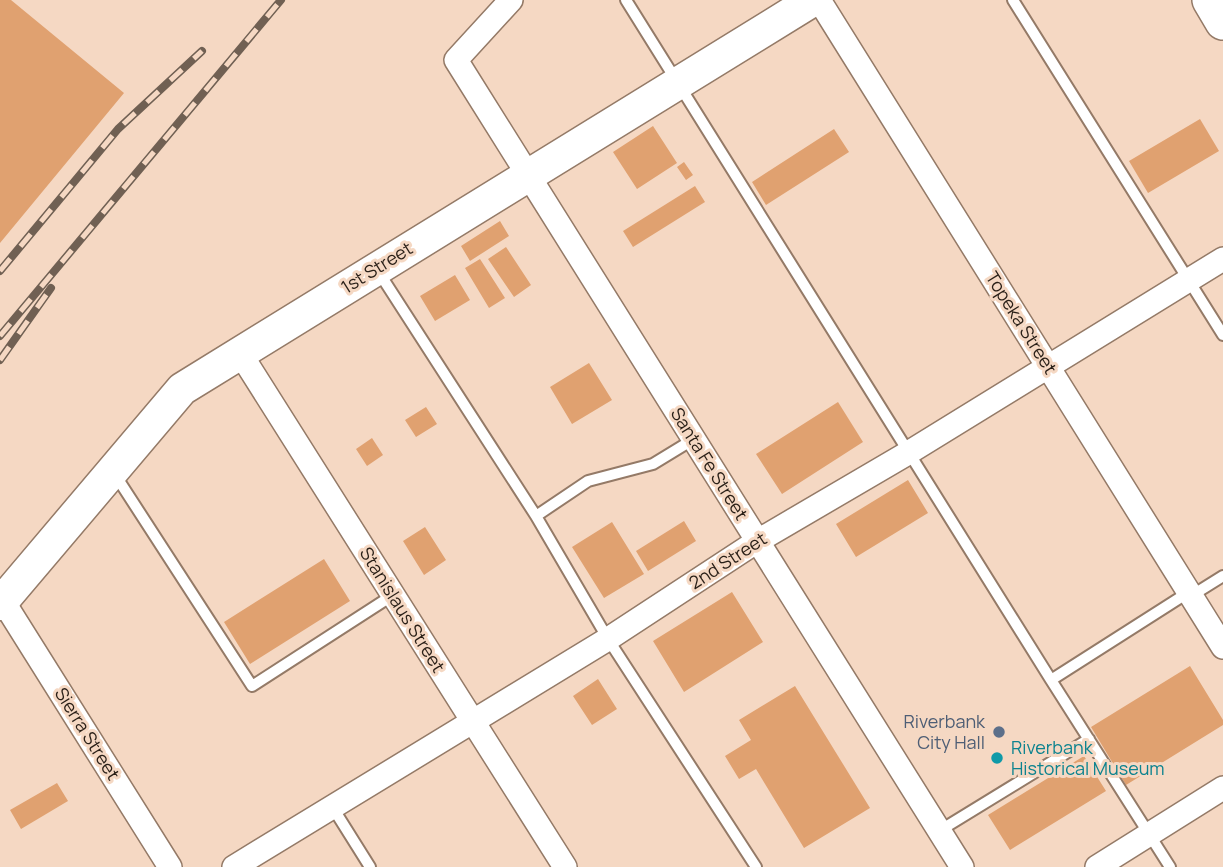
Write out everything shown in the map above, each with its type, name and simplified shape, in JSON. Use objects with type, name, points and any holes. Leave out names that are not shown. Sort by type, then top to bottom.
[{"type":"main road","points":[[1210,0],[1223,22]]},
{"type":"street","name":"Santa Fe Street","points":[[511,0],[456,60],[962,867]]},
{"type":"street","name":"1st Street","points":[[1,603],[183,389],[813,0]]},
{"type":"street","name":"Topeka Street","points":[[819,0],[1223,646]]},
{"type":"street","name":"2nd Street","points":[[234,867],[473,723],[757,542],[908,453],[1223,259]]},
{"type":"street","name":"Stanislaus Street","points":[[240,354],[565,867]]},
{"type":"street","name":"Sierra Street","points":[[1,603],[170,867]]},
{"type":"street","points":[[1097,867],[1223,788]]},
{"type":"lane","points":[[626,0],[1170,867]]},
{"type":"lane","points":[[1013,0],[1223,335]]},
{"type":"lane","points":[[377,268],[536,516],[608,639],[753,866]]},
{"type":"lane","points":[[536,516],[588,481],[653,464],[694,439]]},
{"type":"lane","points":[[113,471],[252,686],[393,595]]},
{"type":"lane","points":[[1051,680],[1223,576]]},
{"type":"lane","points":[[939,831],[1089,739]]},
{"type":"lane","points":[[333,808],[370,867]]},
{"type":"building","points":[[0,0],[11,0],[124,93],[0,243]]},
{"type":"building","points":[[1200,119],[1219,151],[1148,193],[1129,161]]},
{"type":"building","points":[[653,126],[677,163],[637,189],[613,152]]},
{"type":"building","points":[[834,129],[849,152],[766,205],[752,182]]},
{"type":"building","points":[[684,162],[693,175],[686,180],[677,167]]},
{"type":"building","points":[[695,186],[705,202],[633,247],[623,231]]},
{"type":"building","points":[[500,221],[509,236],[470,261],[461,246]]},
{"type":"building","points":[[506,247],[531,285],[514,297],[488,259]]},
{"type":"building","points":[[480,259],[505,298],[489,308],[465,268]]},
{"type":"building","points":[[455,275],[470,300],[435,321],[420,296]]},
{"type":"building","points":[[589,363],[612,400],[572,424],[550,387]]},
{"type":"building","points":[[838,402],[863,442],[782,494],[756,454]]},
{"type":"building","points":[[426,407],[437,424],[416,437],[405,420]]},
{"type":"building","points":[[372,438],[383,455],[367,466],[356,449]]},
{"type":"building","points":[[908,480],[928,513],[856,557],[836,524]]},
{"type":"building","points":[[684,521],[696,541],[648,571],[636,551]]},
{"type":"building","points":[[612,522],[644,574],[604,598],[572,547]]},
{"type":"building","points":[[425,527],[446,560],[424,575],[403,541]]},
{"type":"building","points":[[324,559],[350,601],[250,664],[224,622]]},
{"type":"building","points":[[732,592],[763,642],[684,692],[653,641]]},
{"type":"building","points":[[1190,666],[1223,720],[1223,725],[1126,785],[1091,727]]},
{"type":"building","points":[[598,679],[617,709],[592,725],[573,696]]},
{"type":"building","points":[[795,686],[870,808],[804,848],[756,769],[739,779],[725,756],[751,740],[739,720]]},
{"type":"building","points":[[1084,756],[1106,791],[1010,850],[988,815]]},
{"type":"building","points":[[57,783],[68,801],[21,829],[10,810]]},
{"type":"railway","points":[[0,336],[281,0]]},
{"type":"railway","points":[[0,271],[118,129],[202,51]]},
{"type":"railway","points":[[0,360],[51,288]]},
{"type":"place","name":"Riverbank City Hall","points":[[999,732]]},
{"type":"place","name":"Riverbank Historical Museum","points":[[997,758]]}]
